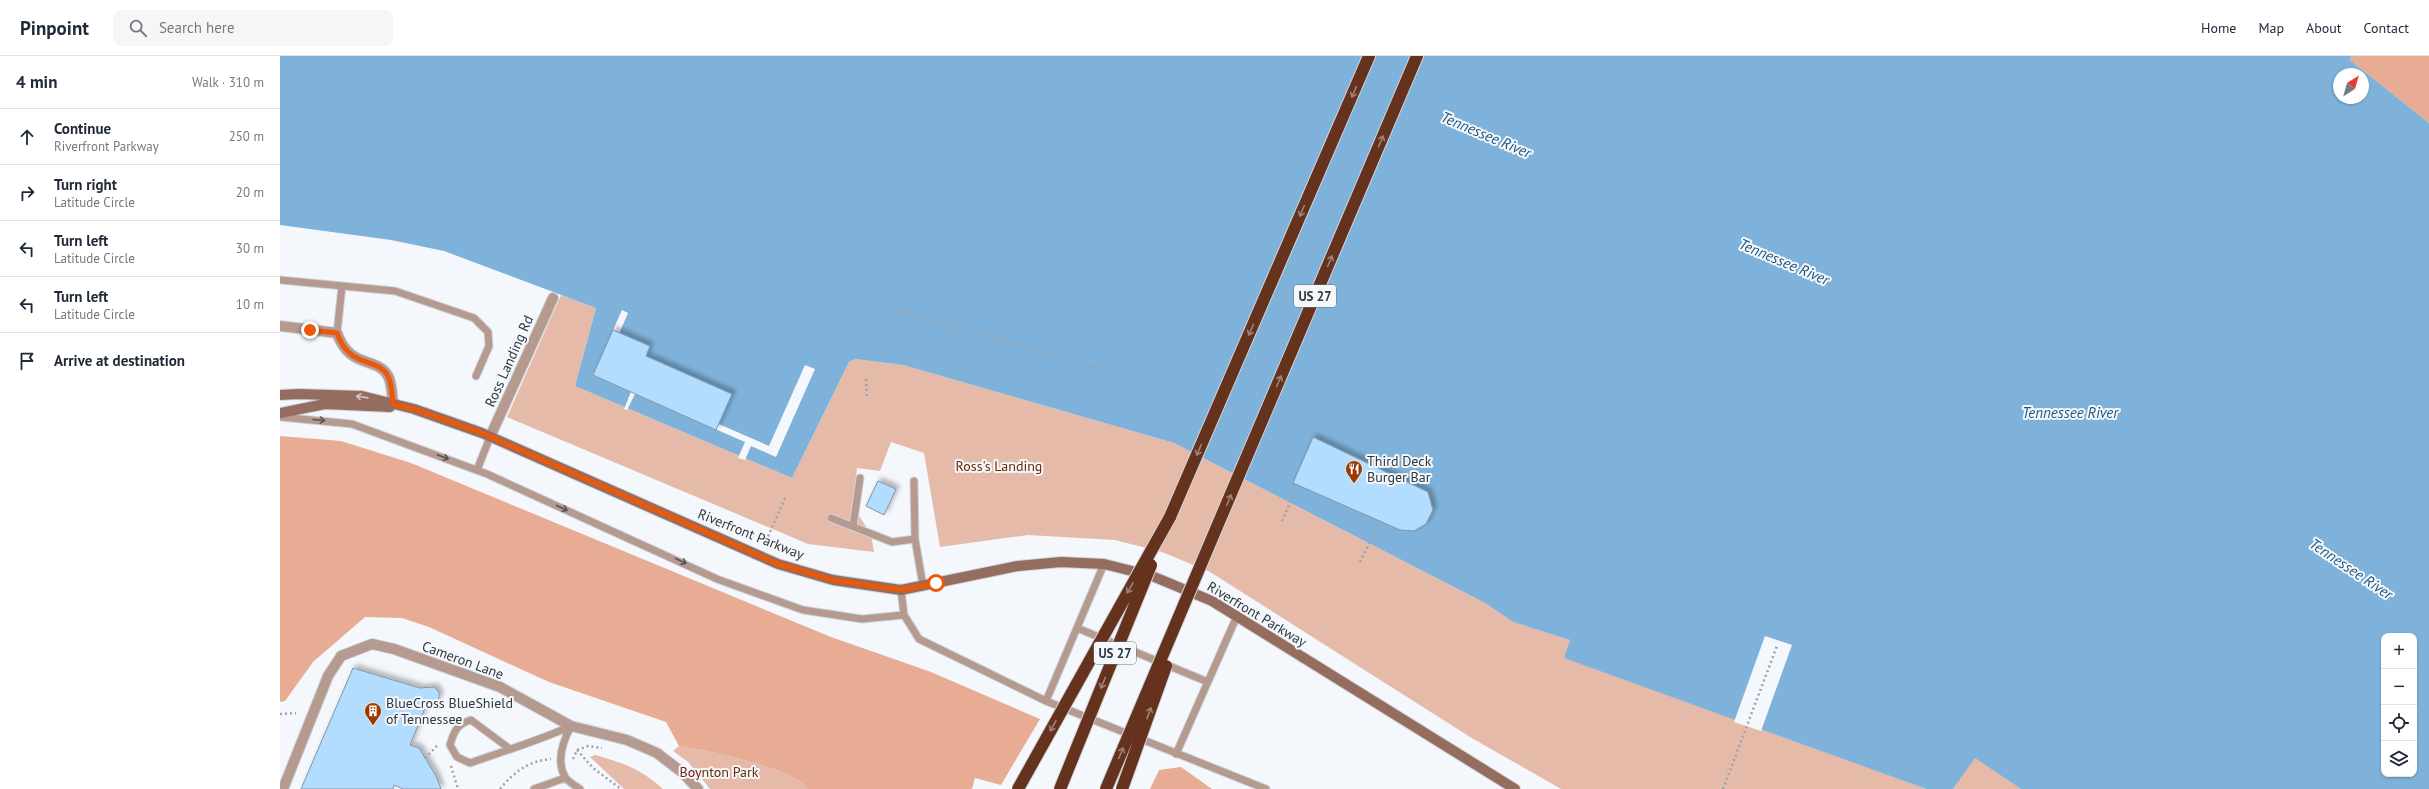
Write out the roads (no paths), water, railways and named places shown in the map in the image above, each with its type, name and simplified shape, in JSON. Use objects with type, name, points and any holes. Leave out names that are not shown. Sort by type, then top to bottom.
[{"type":"highway","name":"US 27","points":[[1060,789],[1170,517],[1369,56]]},
{"type":"highway","name":"US 27","points":[[1106,789],[1417,56]]},
{"type":"highway","points":[[1018,789],[1170,517]]},
{"type":"highway","points":[[1122,789],[1213,536]]},
{"type":"main road","name":"Riverfront Parkway","points":[[280,395],[298,394],[362,396],[414,409],[490,437],[778,564],[833,580],[901,590],[1018,566],[1061,562],[1104,564],[1152,576],[1212,601],[1512,788]]},
{"type":"main road","name":"Riverfront Parkway","points":[[280,413],[325,404],[414,409]]},
{"type":"street","name":"Ross Landing Rd","points":[[490,437],[553,298]]},
{"type":"street","points":[[280,326],[337,333],[342,345],[349,354],[357,360],[384,370],[389,377],[393,404]]},
{"type":"street","name":"Cameron Lane","points":[[283,789],[328,676],[341,656],[372,644],[394,649],[500,687],[571,726],[627,740],[657,753],[683,772],[698,789]]},
{"type":"lane","points":[[280,280],[395,291],[474,318],[488,332],[489,346],[476,376]]},
{"type":"lane","points":[[337,333],[342,286]]},
{"type":"lane","points":[[280,417],[352,424],[477,470],[717,579],[803,610],[862,619],[904,615]]},
{"type":"lane","points":[[477,470],[490,437]]},
{"type":"lane","points":[[854,526],[860,478]]},
{"type":"lane","points":[[914,481],[915,539],[923,586]]},
{"type":"lane","points":[[831,518],[892,542],[915,539]]},
{"type":"lane","points":[[1046,701],[1104,564]]},
{"type":"lane","points":[[901,590],[904,615],[919,639],[1046,701],[1266,789]]},
{"type":"lane","points":[[1176,754],[1237,616]]},
{"type":"lane","points":[[1077,628],[1208,682]]},
{"type":"lane","points":[[510,749],[471,720],[462,723],[455,730],[450,745],[457,757],[470,763],[510,749],[571,726]]},
{"type":"lane","points":[[571,726],[563,741],[561,758],[565,778],[580,789]]},
{"type":"lane","points":[[534,789],[565,778]]},
{"type":"water","name":"Tennessee River","points":[[280,56],[2351,56],[2350,60],[2360,68],[2333,68],[2333,104],[2369,104],[2369,75],[2429,123],[2429,789],[2021,789],[1975,758],[1953,789],[1926,789],[1564,658],[1570,640],[1513,622],[1485,603],[1174,443],[903,365],[855,359],[849,362],[792,478],[575,386],[596,308],[444,251],[391,240],[280,225]]},
{"type":"place","name":"Third Deck Burger Bar","points":[[1354,484]]},
{"type":"place","name":"BlueCross BlueShield of Tennessee","points":[[373,726]]},
{"type":"park label","name":"Ross's Landing","points":[[999,466]]},
{"type":"park label","name":"Boynton Park","points":[[719,772]]}]
